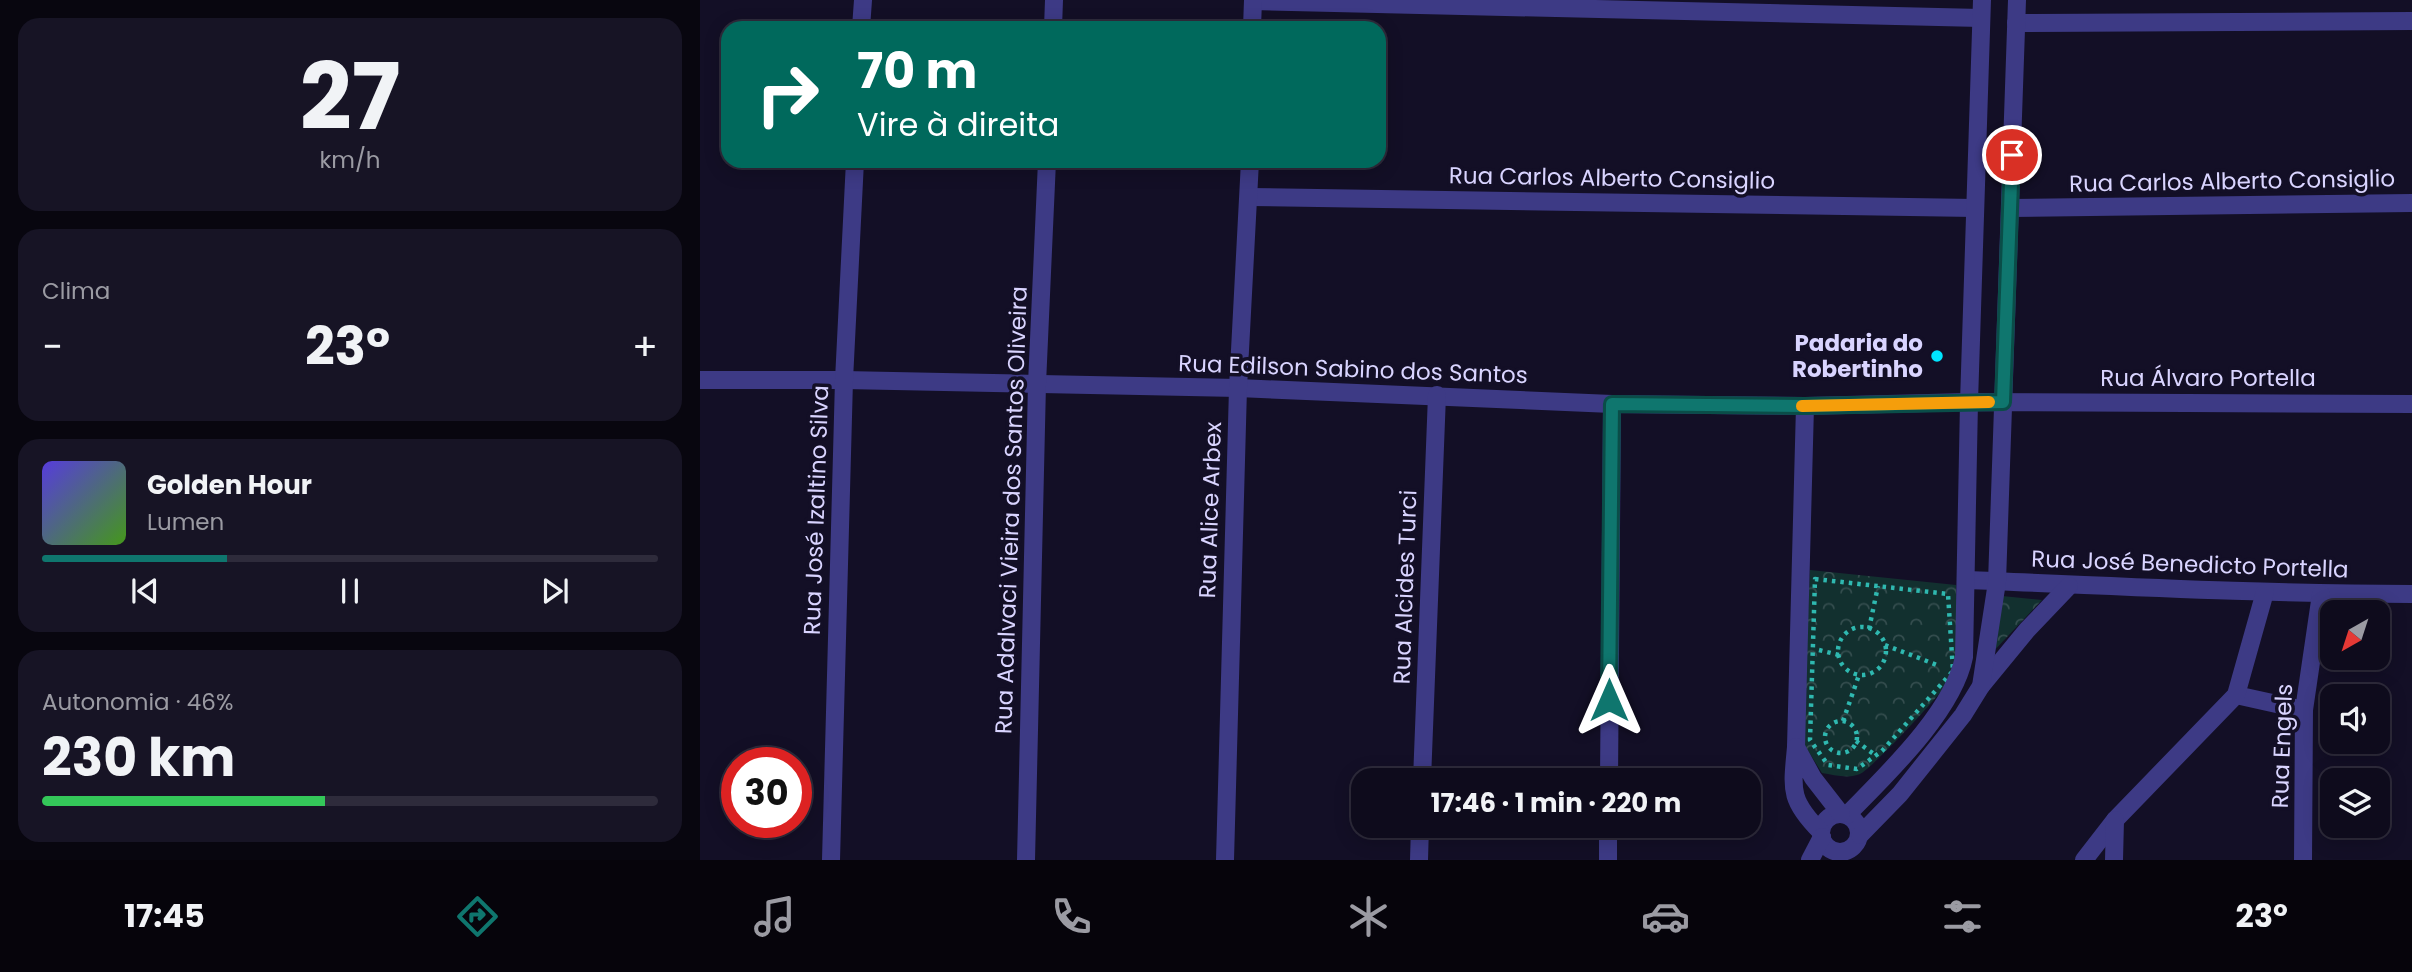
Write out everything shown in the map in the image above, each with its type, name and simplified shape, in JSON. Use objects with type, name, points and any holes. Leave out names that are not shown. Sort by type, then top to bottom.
[{"type":"street","points":[[862,21],[863,0]]},
{"type":"street","points":[[1053,21],[1054,0]]},
{"type":"street","points":[[1252,21],[1253,0],[1981,18]]},
{"type":"street","points":[[1810,860],[1830,817],[1844,814],[1888,773],[1948,701],[1964,657],[1982,0]]},
{"type":"street","points":[[1981,686],[1997,582],[2017,0]]},
{"type":"street","points":[[2017,23],[2412,21]]},
{"type":"street","name":"Rua José Izaltino Silva","points":[[831,860],[844,380],[855,168]]},
{"type":"street","name":"Rua Adalvaci Vieira dos Santos Oliveira","points":[[1026,860],[1037,384],[1047,168]]},
{"type":"street","name":"Rua Alice Arbex","points":[[1225,860],[1238,388],[1250,168]]},
{"type":"street","name":"Rua Carlos Alberto Consiglio","points":[[1249,197],[1975,208]]},
{"type":"street","name":"Rua Carlos Alberto Consiglio","points":[[2010,208],[2412,203]]},
{"type":"street","name":"Rua Edilson Sabino dos Santos","points":[[700,380],[844,380],[1238,388],[1612,404],[1805,406],[2003,402]]},
{"type":"street","name":"Rua Alcides Turci","points":[[1422,768],[1437,395]]},
{"type":"street","name":"Rua Álvaro Portella","points":[[2003,402],[2412,404]]},
{"type":"street","points":[[1608,768],[1612,404]]},
{"type":"street","points":[[1805,406],[1796,747],[1792,786],[1798,805],[1828,847],[1838,856],[1854,846],[1860,835],[1900,794],[1963,715],[1981,686],[2027,630],[2069,586]]},
{"type":"street","name":"Rua José Benedicto Portella","points":[[1967,580],[2321,594],[2412,594]]},
{"type":"street","points":[[2084,860],[2115,820],[2236,695],[2265,592]]},
{"type":"street","name":"Rua Engels","points":[[2303,860],[2304,710],[2321,594]]},
{"type":"street","points":[[2236,695],[2304,710]]},
{"type":"street","points":[[1796,747],[1813,778],[1844,814],[1857,822],[1860,835]]},
{"type":"street","points":[[2114,860],[2115,820]]},
{"type":"street","points":[[1419,860],[1420,838]]},
{"type":"street","points":[[1608,838],[1608,860]]},
{"type":"path","points":[[1815,579],[1948,594],[1952,671],[1876,756],[1857,769],[1828,765],[1810,740],[1812,648],[1815,579]]},
{"type":"path","points":[[1869,629],[1878,586]]},
{"type":"path","points":[[1861,628],[1869,629],[1882,638],[1885,645],[1884,662],[1866,675],[1859,675],[1846,668],[1839,655],[1841,640],[1846,634],[1861,628]]},
{"type":"path","points":[[1885,645],[1952,671]]},
{"type":"path","points":[[1812,648],[1839,655]]},
{"type":"path","points":[[1843,721],[1859,675]]},
{"type":"path","points":[[1843,721],[1856,730],[1854,746],[1846,753],[1836,752],[1827,746],[1826,731],[1834,722],[1843,721]]},
{"type":"path","points":[[1856,741],[1876,756]]},
{"type":"green space","points":[[1810,570],[1956,585],[1956,672],[1894,743],[1868,768],[1856,775],[1822,773],[1802,741]]},
{"type":"green space","points":[[2002,596],[2042,600],[1989,656]]},
{"type":"slow traffic","points":[[1802,406],[1989,402]]},
{"type":"place","name":"Padaria do Robertinho","points":[[1937,356]]},
{"type":"route","points":[[1609,700],[1612,404],[1805,406],[2003,402],[2012,155]]}]
